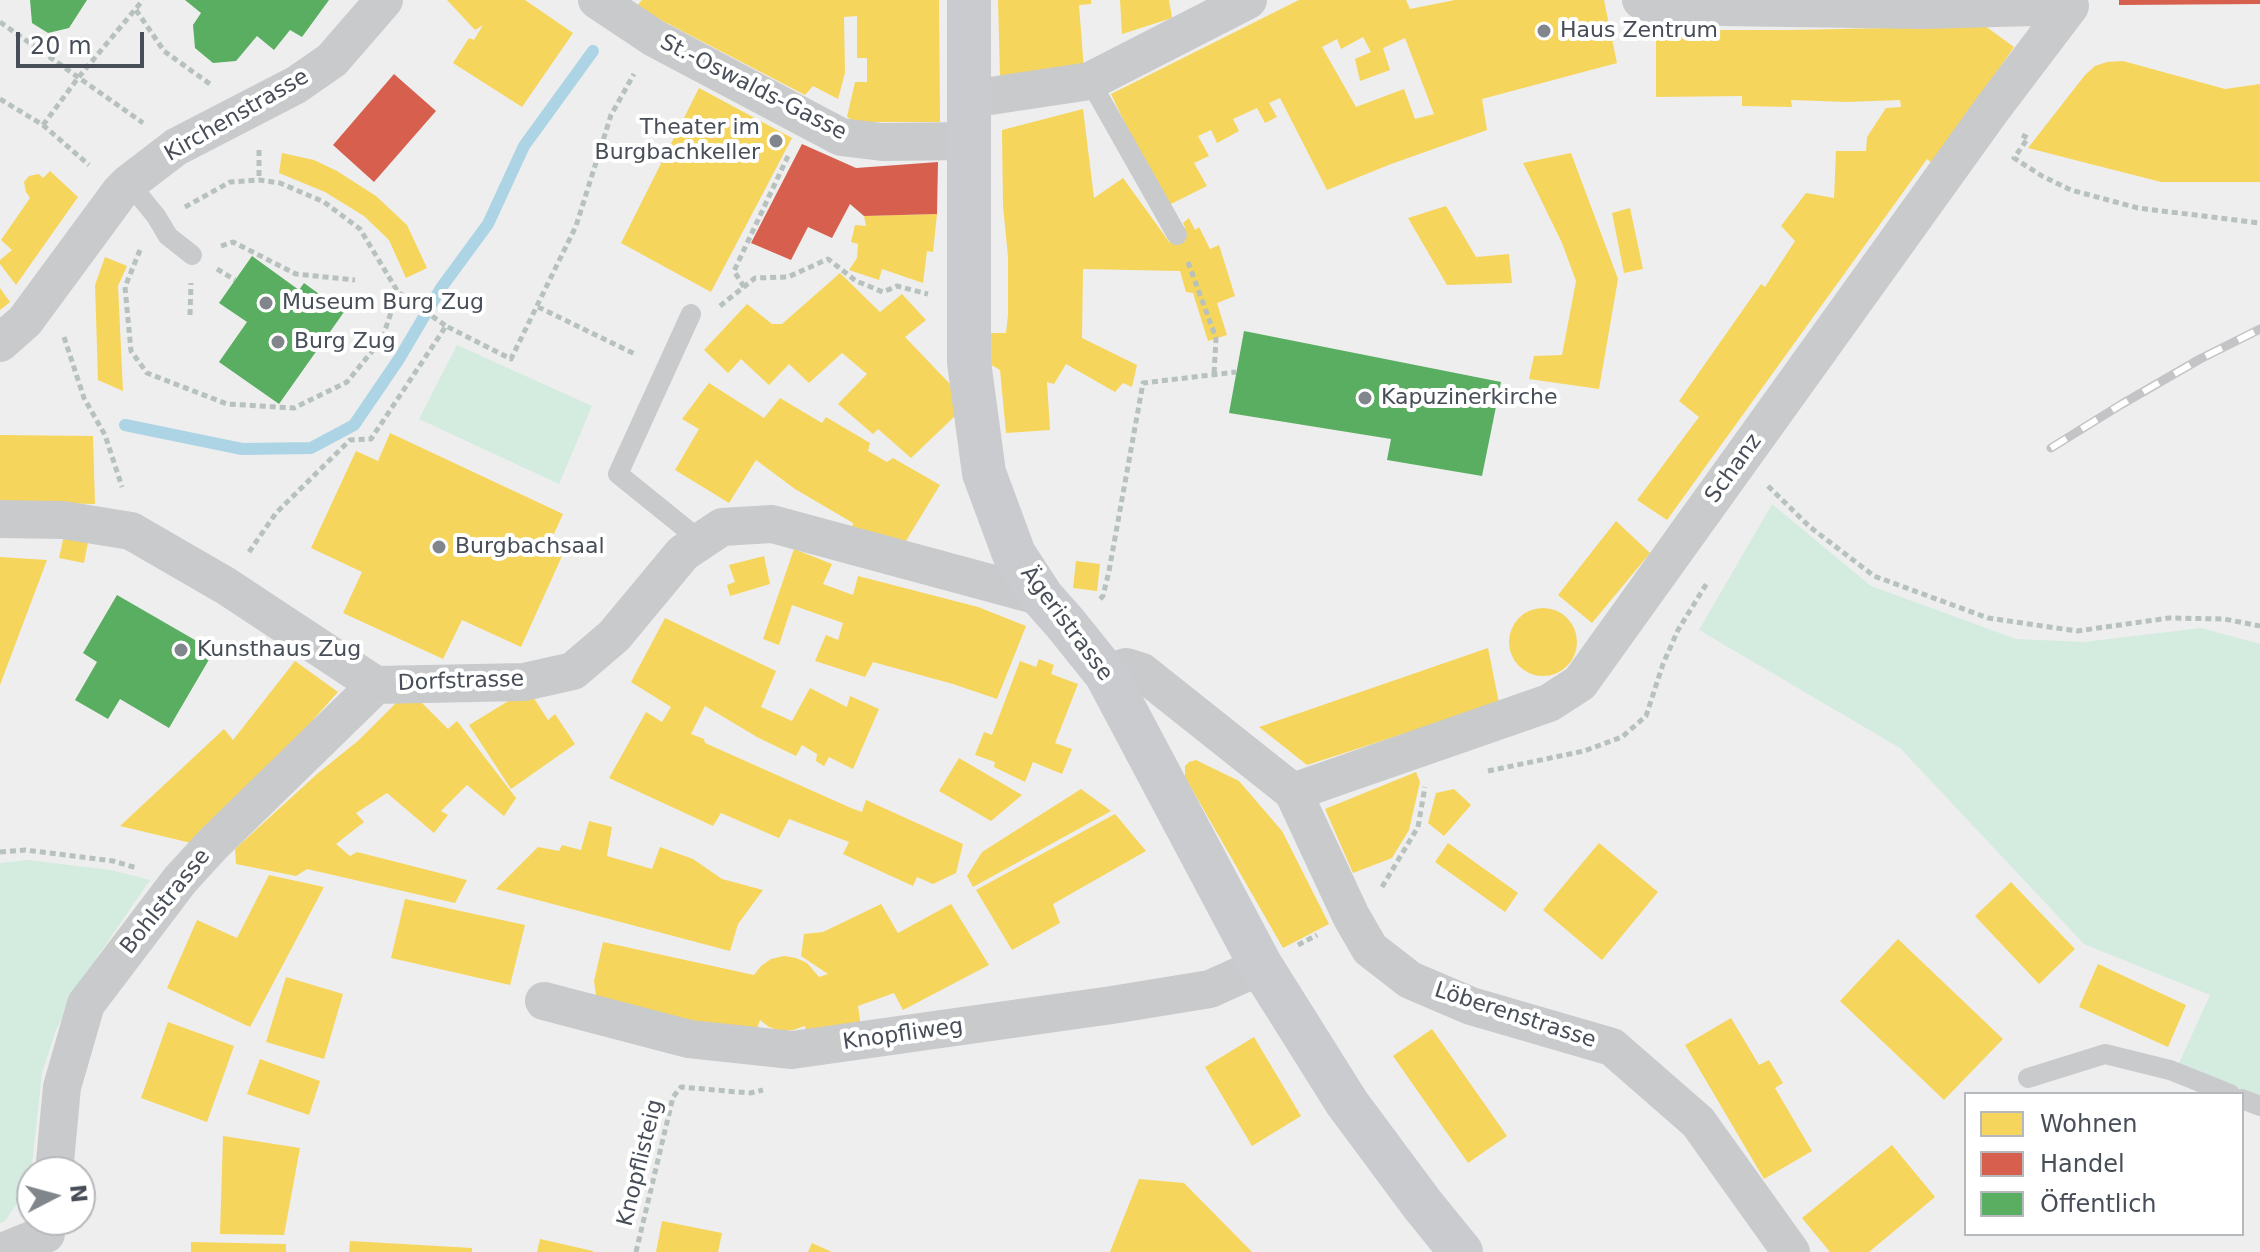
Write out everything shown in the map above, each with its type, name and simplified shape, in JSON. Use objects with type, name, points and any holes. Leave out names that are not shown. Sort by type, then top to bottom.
[{"type":"main road","name":"Ägeristrasse","points":[[969,0],[969,362],[984,473],[1014,554],[1042,597],[1106,674],[1261,966],[1347,1103],[1461,1252]]},
{"type":"street","name":"Kirchenstrasse","points":[[0,343],[25,321],[176,147],[296,85],[332,60],[384,0]]},
{"type":"street","name":"St.-Oswalds-Gasse","points":[[597,0],[654,38],[841,137],[882,142],[970,120],[1090,81],[1248,0]]},
{"type":"street","points":[[1641,0],[1657,6],[2070,3]]},
{"type":"street","name":"Schanz","points":[[1293,792],[1549,703],[1580,683],[2070,3]]},
{"type":"street","name":"Dorfstrasse","points":[[0,519],[63,520],[131,531],[226,586],[376,685],[524,682],[573,671],[614,636],[683,553],[722,527],[772,524],[1042,597]]},
{"type":"street","name":"Löberenstrasse","points":[[1106,674],[1126,667],[1142,672],[1293,792],[1351,916],[1370,949],[1410,980],[1471,1006],[1612,1047],[1698,1122],[1791,1252]]},
{"type":"street","name":"Bohlstrasse","points":[[56,1156],[62,1087],[86,1004],[180,880],[376,685]]},
{"type":"street","name":"Knopfliweg","points":[[544,1001],[689,1039],[792,1050],[1210,989],[1261,966]]},
{"type":"street","points":[[2,1252],[46,1236]]},
{"type":"lane","points":[[1090,81],[1177,235]]},
{"type":"lane","points":[[133,195],[168,236],[192,255]]},
{"type":"lane","points":[[689,318],[618,474],[701,541]]},
{"type":"lane","points":[[2028,1078],[2105,1054],[2170,1070],[2225,1092]]},
{"type":"path","points":[[43,125],[143,0]]},
{"type":"path","points":[[136,10],[164,51],[219,90]]},
{"type":"path","points":[[0,22],[176,147]]},
{"type":"path","points":[[177,214],[187,205],[230,182],[259,180],[280,183],[324,202],[360,229],[398,292],[446,326],[511,359],[576,226],[611,115],[627,86]]},
{"type":"path","points":[[0,99],[43,125],[133,195]]},
{"type":"path","points":[[745,287],[734,271],[805,119]]},
{"type":"path","points":[[2014,130],[2028,138],[2014,158],[2071,190],[2138,208],[2260,223]]},
{"type":"path","points":[[1177,235],[1216,338],[1214,375]]},
{"type":"path","points":[[190,315],[192,255],[233,242],[296,274],[355,280]]},
{"type":"path","points":[[148,243],[138,252],[125,287],[131,351],[147,373],[227,404],[294,408],[347,382],[382,339],[398,292]]},
{"type":"path","points":[[689,318],[699,324],[755,278],[788,277],[828,259],[856,281],[883,292],[897,286],[944,299],[968,298]]},
{"type":"path","points":[[537,307],[666,369]]},
{"type":"path","points":[[226,586],[276,513],[311,477],[350,440],[371,439],[446,326]]},
{"type":"path","points":[[1103,596],[1143,383],[1236,372]]},
{"type":"path","points":[[84,398],[105,435],[130,515],[131,531]]},
{"type":"path","points":[[1766,484],[1810,527],[1874,576],[1988,618],[2077,631],[2169,618],[2224,619],[2260,626]]},
{"type":"path","points":[[1779,496],[1785,489]]},
{"type":"path","points":[[1261,966],[1351,916],[1374,899],[1418,827],[1426,785]]},
{"type":"path","points":[[0,852],[25,850],[113,861],[180,880]]},
{"type":"path","name":"Knopflisteig","points":[[636,1252],[673,1097],[681,1087],[750,1093],[765,1089]]},
{"type":"green space","points":[[457,345],[592,406],[559,484],[419,419]]},
{"type":"green space","points":[[1772,504],[1871,586],[2016,639],[2084,642],[2201,628],[2260,644],[2260,1106],[2244,1100],[2244,1092],[2225,1092],[2175,1072],[2210,995],[2084,944],[1900,748],[1699,630]]},
{"type":"green space","points":[[27,860],[111,870],[150,880],[80,982],[56,1030],[42,1073],[33,1156],[16,1156],[16,1205],[5,1221],[0,1223],[0,863]]},
{"type":"building: Wohnen","points":[[447,0],[525,0],[573,33],[522,107],[453,63],[469,38],[474,40],[483,25],[475,30]]},
{"type":"building: Wohnen","points":[[642,0],[939,0],[940,122],[855,122],[847,117],[855,82],[867,82],[867,58],[857,58],[857,16],[844,17],[845,73],[838,99],[813,86],[805,95],[636,7]]},
{"type":"building: Wohnen","points":[[998,0],[1091,0],[1091,4],[1079,5],[1084,70],[1000,76]]},
{"type":"building: Wohnen","points":[[1120,0],[1169,0],[1172,18],[1122,34]]},
{"type":"building: Wohnen","points":[[1299,0],[1406,0],[1410,9],[1455,0],[1604,0],[1617,63],[1482,99],[1487,130],[1327,190],[1280,98],[1269,103],[1277,117],[1265,123],[1257,108],[1233,119],[1239,131],[1217,143],[1211,130],[1198,136],[1209,156],[1194,163],[1207,186],[1165,207],[1111,94]],"holes":[[[1363,37],[1371,52],[1355,59],[1360,81],[1390,70],[1383,48],[1405,38],[1434,114],[1415,119],[1404,89],[1356,107],[1322,47],[1337,39],[1341,49]]]},
{"type":"building: Wohnen","points":[[1985,26],[2014,47],[1933,164],[1927,159],[1667,520],[1637,500],[1699,417],[1679,401],[1761,284],[1765,287],[1795,241],[1781,226],[1806,193],[1834,198],[1836,151],[1866,151],[1867,137],[1886,108],[1901,107],[1900,100],[1791,100],[1792,107],[1742,106],[1742,96],[1656,97],[1656,30]]},
{"type":"building: Wohnen","points":[[2123,61],[2225,89],[2260,84],[2260,182],[2161,182],[2028,148],[2085,75],[2095,66]]},
{"type":"building: Wohnen","points":[[699,88],[792,138],[711,292],[621,243]]},
{"type":"building: Wohnen","points":[[1083,109],[1094,198],[1123,178],[1170,243],[1189,218],[1195,230],[1199,227],[1210,249],[1219,245],[1235,296],[1217,303],[1227,335],[1208,341],[1193,293],[1186,292],[1180,271],[1083,269],[1082,338],[1137,365],[1132,387],[1123,383],[1115,392],[1066,364],[1054,384],[1047,382],[1050,430],[1006,433],[1000,370],[988,363],[989,333],[1006,333],[1008,315],[1002,130]]},
{"type":"building: Wohnen","points":[[282,153],[314,160],[376,196],[407,225],[427,268],[406,278],[389,240],[364,216],[325,192],[279,173]]},
{"type":"building: Wohnen","points":[[1571,153],[1618,279],[1599,389],[1529,379],[1534,356],[1562,355],[1576,281],[1562,243],[1523,163]]},
{"type":"building: Wohnen","points":[[50,171],[78,197],[16,285],[0,264],[0,260],[12,250],[1,240],[30,198],[24,182],[29,176],[39,174],[43,178]]},
{"type":"building: Wohnen","points":[[1446,206],[1476,257],[1509,254],[1512,283],[1447,285],[1408,218]]},
{"type":"building: Wohnen","points":[[1630,208],[1643,269],[1624,273],[1612,213]]},
{"type":"building: Wohnen","points":[[937,214],[933,252],[927,251],[923,283],[882,269],[879,280],[849,270],[857,258],[858,244],[851,242],[855,225],[866,226],[864,216]]},
{"type":"building: Wohnen","points":[[105,257],[127,266],[118,286],[123,391],[98,380],[95,285]]},
{"type":"building: Wohnen","points":[[840,273],[880,312],[902,294],[926,320],[905,337],[950,384],[955,416],[911,458],[878,429],[873,434],[838,404],[867,374],[842,353],[809,383],[789,364],[769,385],[741,359],[728,373],[704,350],[747,304],[772,324],[782,324]]},
{"type":"building: Wohnen","points":[[0,288],[10,302],[0,310]]},
{"type":"building: Wohnen","points":[[709,383],[764,418],[780,398],[822,423],[826,417],[870,443],[868,451],[887,462],[893,458],[940,485],[901,549],[852,527],[853,523],[795,489],[756,460],[729,503],[675,470],[699,429],[682,419]]},
{"type":"building: Wohnen","name":"Burgbachsaal","points":[[390,433],[563,514],[552,538],[567,545],[521,647],[462,620],[443,659],[343,613],[362,572],[311,548],[356,451],[378,461]]},
{"type":"building: Wohnen","points":[[0,435],[93,436],[95,504],[0,502]]},
{"type":"building: Wohnen","points":[[1616,521],[1650,553],[1592,623],[1558,595]]},
{"type":"building: Wohnen","points":[[65,531],[89,537],[84,563],[59,558]]},
{"type":"building: Wohnen","points":[[794,549],[832,564],[823,584],[853,595],[858,576],[978,607],[1026,626],[997,699],[873,662],[865,677],[815,661],[826,635],[838,640],[843,623],[792,605],[779,645],[763,639]]},
{"type":"building: Wohnen","points":[[764,556],[770,584],[730,596],[727,585],[735,582],[729,565]]},
{"type":"building: Wohnen","points":[[0,557],[47,560],[0,685]]},
{"type":"building: Wohnen","points":[[1076,561],[1100,564],[1097,591],[1073,588]]},
{"type":"building: Wohnen","points":[[1543,608],[1567,618],[1577,642],[1567,666],[1543,676],[1519,666],[1509,642],[1519,618]]},
{"type":"building: Wohnen","points":[[665,618],[776,671],[761,707],[792,721],[810,688],[847,707],[850,696],[879,709],[853,769],[829,757],[824,766],[816,761],[817,754],[802,745],[796,756],[705,706],[691,734],[851,808],[862,812],[866,800],[963,844],[956,873],[933,884],[917,877],[913,886],[843,854],[849,842],[789,819],[779,838],[721,813],[713,826],[609,778],[646,712],[662,722],[671,707],[631,682]]},
{"type":"building: Wohnen","points":[[1488,648],[1499,703],[1307,765],[1259,727]]},
{"type":"building: Wohnen","points":[[1039,659],[1054,665],[1051,674],[1078,684],[1055,743],[1072,749],[1062,774],[1033,762],[1025,782],[994,767],[995,762],[975,755],[984,732],[992,735],[1020,661],[1036,667]]},
{"type":"building: Wohnen","points":[[295,661],[338,692],[269,769],[191,843],[120,826],[224,729],[233,740]]},
{"type":"building: Wohnen","points":[[528,689],[548,720],[555,714],[575,744],[511,789],[469,725]]},
{"type":"building: Wohnen","points":[[409,690],[448,729],[457,721],[516,798],[504,816],[467,785],[441,811],[448,815],[434,833],[387,793],[356,813],[364,822],[336,844],[350,856],[357,852],[467,880],[455,903],[307,869],[296,876],[236,864],[235,849],[359,740]]},
{"type":"building: Wohnen","points":[[959,758],[1022,795],[991,821],[939,791]]},
{"type":"building: Wohnen","points":[[1196,760],[1239,781],[1282,831],[1329,924],[1283,948],[1185,777],[1185,766]]},
{"type":"building: Wohnen","points":[[1416,772],[1420,782],[1409,830],[1392,858],[1353,873],[1325,809]]},
{"type":"building: Wohnen","points":[[1081,789],[1111,811],[973,887],[967,876],[982,852]]},
{"type":"building: Wohnen","points":[[1454,789],[1471,805],[1444,836],[1428,823],[1436,793]]},
{"type":"building: Wohnen","points":[[1115,814],[1146,851],[1053,904],[1060,923],[1012,950],[976,890]]},
{"type":"building: Wohnen","points":[[589,821],[612,827],[607,856],[652,869],[660,847],[693,859],[722,879],[763,890],[738,924],[730,951],[496,889],[538,847],[559,851],[562,845],[581,850]]},
{"type":"building: Wohnen","points":[[1448,843],[1518,893],[1505,912],[1435,862]]},
{"type":"building: Wohnen","points":[[1599,843],[1658,892],[1602,960],[1543,910]]},
{"type":"building: Wohnen","points":[[269,875],[324,887],[250,1027],[167,988],[197,920],[237,938]]},
{"type":"building: Wohnen","points":[[2011,882],[2075,949],[2039,984],[1975,916]]},
{"type":"building: Wohnen","points":[[405,899],[525,925],[510,985],[391,958]]},
{"type":"building: Wohnen","points":[[881,904],[898,933],[951,904],[989,965],[903,1010],[894,993],[858,1006],[861,1028],[806,1036],[805,1026],[781,1031],[760,1020],[753,1041],[597,1002],[594,981],[603,942],[754,975],[771,959],[784,956],[807,963],[819,977],[828,974],[801,956],[804,934],[823,932]]},
{"type":"building: Wohnen","points":[[1898,939],[2003,1039],[1944,1100],[1840,1001]]},
{"type":"building: Wohnen","points":[[2098,964],[2186,1005],[2168,1047],[2079,1007]]},
{"type":"building: Wohnen","points":[[286,977],[343,994],[324,1059],[266,1042]]},
{"type":"building: Wohnen","points":[[1731,1018],[1759,1065],[1769,1060],[1783,1083],[1775,1088],[1812,1151],[1764,1179],[1685,1045]]},
{"type":"building: Wohnen","points":[[168,1022],[234,1046],[207,1122],[141,1098]]},
{"type":"building: Wohnen","points":[[1432,1029],[1507,1136],[1468,1163],[1393,1056]]},
{"type":"building: Wohnen","points":[[1254,1037],[1301,1116],[1252,1146],[1205,1067]]},
{"type":"building: Wohnen","points":[[260,1059],[320,1081],[309,1115],[247,1094]]},
{"type":"building: Wohnen","points":[[223,1136],[300,1148],[284,1235],[220,1234]]},
{"type":"building: Wohnen","points":[[1892,1145],[1935,1197],[1869,1252],[1830,1252],[1802,1218]]},
{"type":"building: Wohnen","points":[[1139,1179],[1184,1183],[1252,1252],[1110,1252]]},
{"type":"building: Wohnen","points":[[662,1221],[722,1233],[718,1252],[656,1252]]},
{"type":"building: Wohnen","points":[[540,1239],[593,1251],[593,1252],[537,1252]]},
{"type":"building: Wohnen","points":[[350,1241],[472,1248],[472,1252],[349,1252]]},
{"type":"building: Wohnen","points":[[191,1242],[286,1244],[286,1252],[191,1252]]},
{"type":"building: Wohnen","points":[[812,1243],[832,1252],[808,1252]]},
{"type":"building: Handel","points":[[2119,0],[2260,0],[2260,4],[2119,5]]},
{"type":"building: Handel","points":[[394,74],[436,111],[374,182],[333,145]]},
{"type":"building: Handel","points":[[802,144],[856,168],[938,162],[937,214],[864,216],[850,204],[832,238],[808,227],[791,260],[751,243]]},
{"type":"building: Öffentlich","points":[[30,0],[87,0],[69,28],[48,33],[32,23]]},
{"type":"building: Öffentlich","points":[[185,0],[329,0],[302,37],[290,30],[274,50],[257,36],[236,61],[213,63],[195,48],[193,25],[201,13]]},
{"type":"building: Öffentlich","name":"Burg Zug","points":[[252,256],[299,290],[304,283],[344,312],[279,404],[219,362],[247,322],[219,303]]},
{"type":"building: Öffentlich","name":"Kapuzinerkirche","points":[[1244,331],[1501,382],[1482,476],[1387,460],[1391,439],[1229,413]]},
{"type":"building: Öffentlich","points":[[117,595],[214,651],[169,728],[120,699],[108,719],[75,700],[97,662],[83,653]]},
{"type":"waterway","points":[[125,425],[242,449],[311,448],[354,425],[399,359],[441,288],[488,224],[524,146],[593,51]]},
{"type":"railway","points":[[2051,448],[2200,359],[2260,329]]},
{"type":"place","name":"Haus Zentrum","points":[[1544,31]]},
{"type":"place","name":"Theater im Burgbachkeller","points":[[776,141]]},
{"type":"place","name":"Museum Burg Zug","points":[[266,303]]},
{"type":"place","name":"Burg Zug","points":[[278,342]]},
{"type":"place","name":"Kapuzinerkirche","points":[[1365,398]]},
{"type":"place","name":"Burgbachsaal","points":[[439,547]]},
{"type":"place","name":"Kunsthaus Zug","points":[[181,650]]}]
